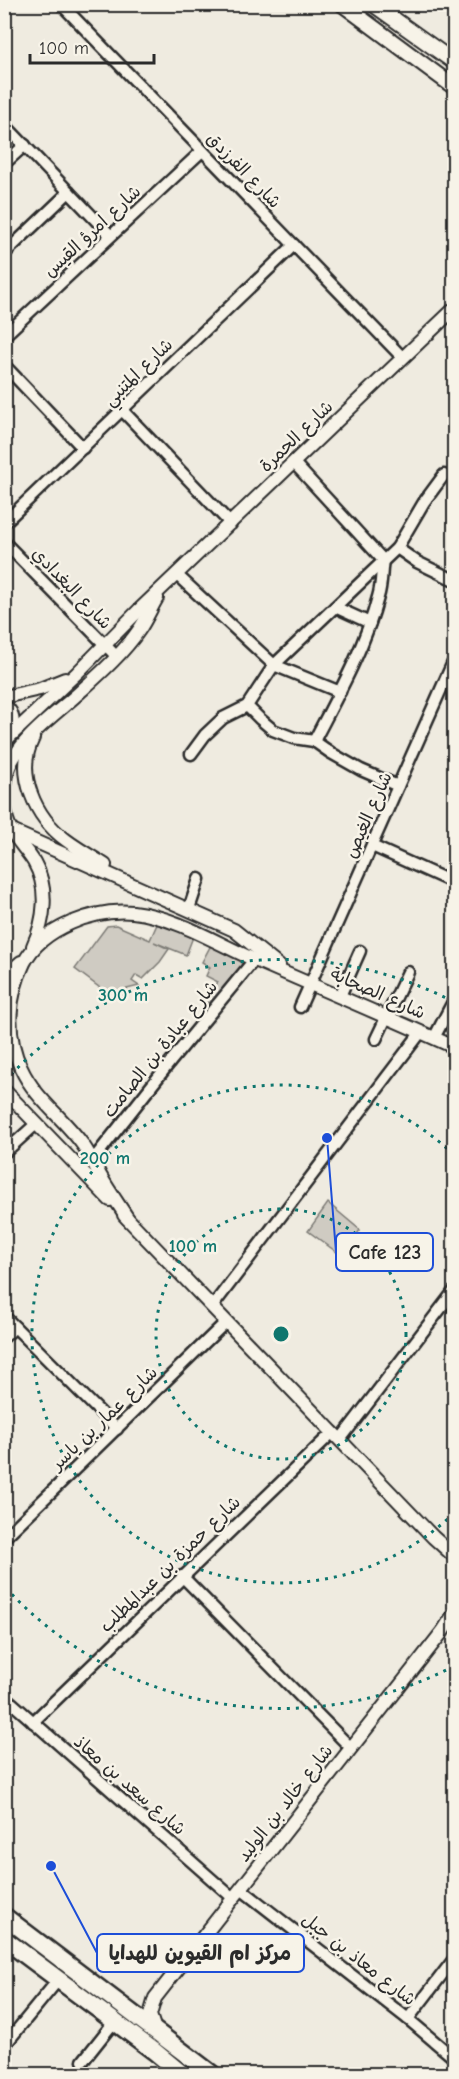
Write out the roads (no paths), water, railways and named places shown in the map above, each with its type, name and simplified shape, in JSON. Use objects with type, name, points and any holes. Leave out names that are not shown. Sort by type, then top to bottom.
[{"type":"main road","points":[[342,4],[454,87]]},
{"type":"main road","points":[[373,4],[454,62]]},
{"type":"main road","points":[[4,1916],[212,2074]]},
{"type":"main road","points":[[4,1939],[114,2022],[188,2074]]},
{"type":"main road","points":[[154,2051],[182,2074]]},
{"type":"street","name":"شارع الفرزدق","points":[[61,4],[403,358]]},
{"type":"street","points":[[4,124],[110,235]]},
{"type":"street","points":[[4,164],[25,145]]},
{"type":"street","name":"شارع امرؤ القيس","points":[[4,336],[202,151]]},
{"type":"street","points":[[4,254],[69,192]]},
{"type":"street","name":"شارع المتنبي","points":[[4,523],[294,245]]},
{"type":"street","name":"شارع الحمرة","points":[[6,740],[454,309]]},
{"type":"street","points":[[4,365],[83,447]]},
{"type":"street","points":[[123,410],[231,524]]},
{"type":"street","points":[[294,463],[383,560],[379,595],[370,623],[340,692],[314,741]]},
{"type":"street","points":[[191,754],[205,735],[223,718],[247,706],[274,665],[397,548],[424,502],[444,475]]},
{"type":"street","name":"شارع البغدادي","points":[[4,542],[116,656]]},
{"type":"street","points":[[397,548],[417,562],[454,580]]},
{"type":"street","points":[[177,575],[274,665],[340,692]]},
{"type":"street","name":"شارع الحمرة","points":[[8,829],[5,802],[9,769],[16,754],[116,656],[140,629],[162,589]]},
{"type":"street","points":[[335,607],[370,623]]},
{"type":"street","name":"شارع الغيص","points":[[300,1007],[454,660]]},
{"type":"street","points":[[4,697],[54,685],[77,673]]},
{"type":"street","points":[[4,705],[11,710],[13,718],[6,740]]},
{"type":"street","points":[[247,706],[273,730],[294,738],[314,741],[361,770],[398,786]]},
{"type":"street","points":[[36,732],[29,745],[26,762],[27,780],[34,801],[45,820],[65,839],[136,885]]},
{"type":"street","points":[[8,829],[234,930],[286,973]]},
{"type":"street","points":[[8,829],[35,863],[44,902],[42,924],[14,985],[10,1022],[13,1045],[20,1067],[29,1084],[82,1144],[128,1219]]},
{"type":"street","points":[[372,846],[454,883]]},
{"type":"street","points":[[189,909],[199,879]]},
{"type":"street","name":"شارع الصحابة","points":[[4,977],[46,937],[77,921],[92,915],[131,912],[166,921],[206,936],[254,960],[454,1047]]},
{"type":"street","points":[[340,996],[360,951]]},
{"type":"street","name":"شارع عبادة بن الصامت","points":[[93,1160],[254,960]]},
{"type":"street","points":[[376,1039],[408,972]]},
{"type":"street","points":[[434,1038],[454,1000]]},
{"type":"street","points":[[212,1307],[421,1032]]},
{"type":"street","points":[[4,1090],[433,1537],[454,1556]]},
{"type":"street","points":[[4,1153],[36,1124]]},
{"type":"street","points":[[80,1170],[91,1170],[93,1160]]},
{"type":"street","name":"شارع حمزة بن عبدالمطلب","points":[[33,1722],[182,1576],[336,1436],[454,1291]]},
{"type":"street","points":[[4,1316],[117,1429]]},
{"type":"street","name":"شارع عمار بن ياسر","points":[[4,1538],[226,1322]]},
{"type":"street","points":[[4,1338],[15,1327]]},
{"type":"street","points":[[433,1537],[454,1562]]},
{"type":"street","points":[[182,1576],[351,1748]]},
{"type":"street","name":"شارع خالد بن الوليد","points":[[155,1998],[454,1614]]},
{"type":"street","name":"شارع خالد بن الوليد","points":[[443,1631],[454,1621]]},
{"type":"street","name":"شارع سعد بن معاذ","points":[[4,1696],[237,1894]]},
{"type":"street","name":"شارع معاذ بن جبل","points":[[237,1894],[408,2019],[454,2058]]},
{"type":"street","points":[[408,2019],[454,1959]]},
{"type":"street","points":[[4,2046],[58,1980]]},
{"type":"street","points":[[124,2008],[155,1998]]},
{"type":"street","points":[[155,1998],[150,2015],[156,2031]]},
{"type":"street","points":[[83,2061],[114,2022]]},
{"type":"place","name":"Cafe 123","points":[[327,1138]]},
{"type":"place","name":"مركز ام القيوين للهدايا","points":[[51,1866]]}]
